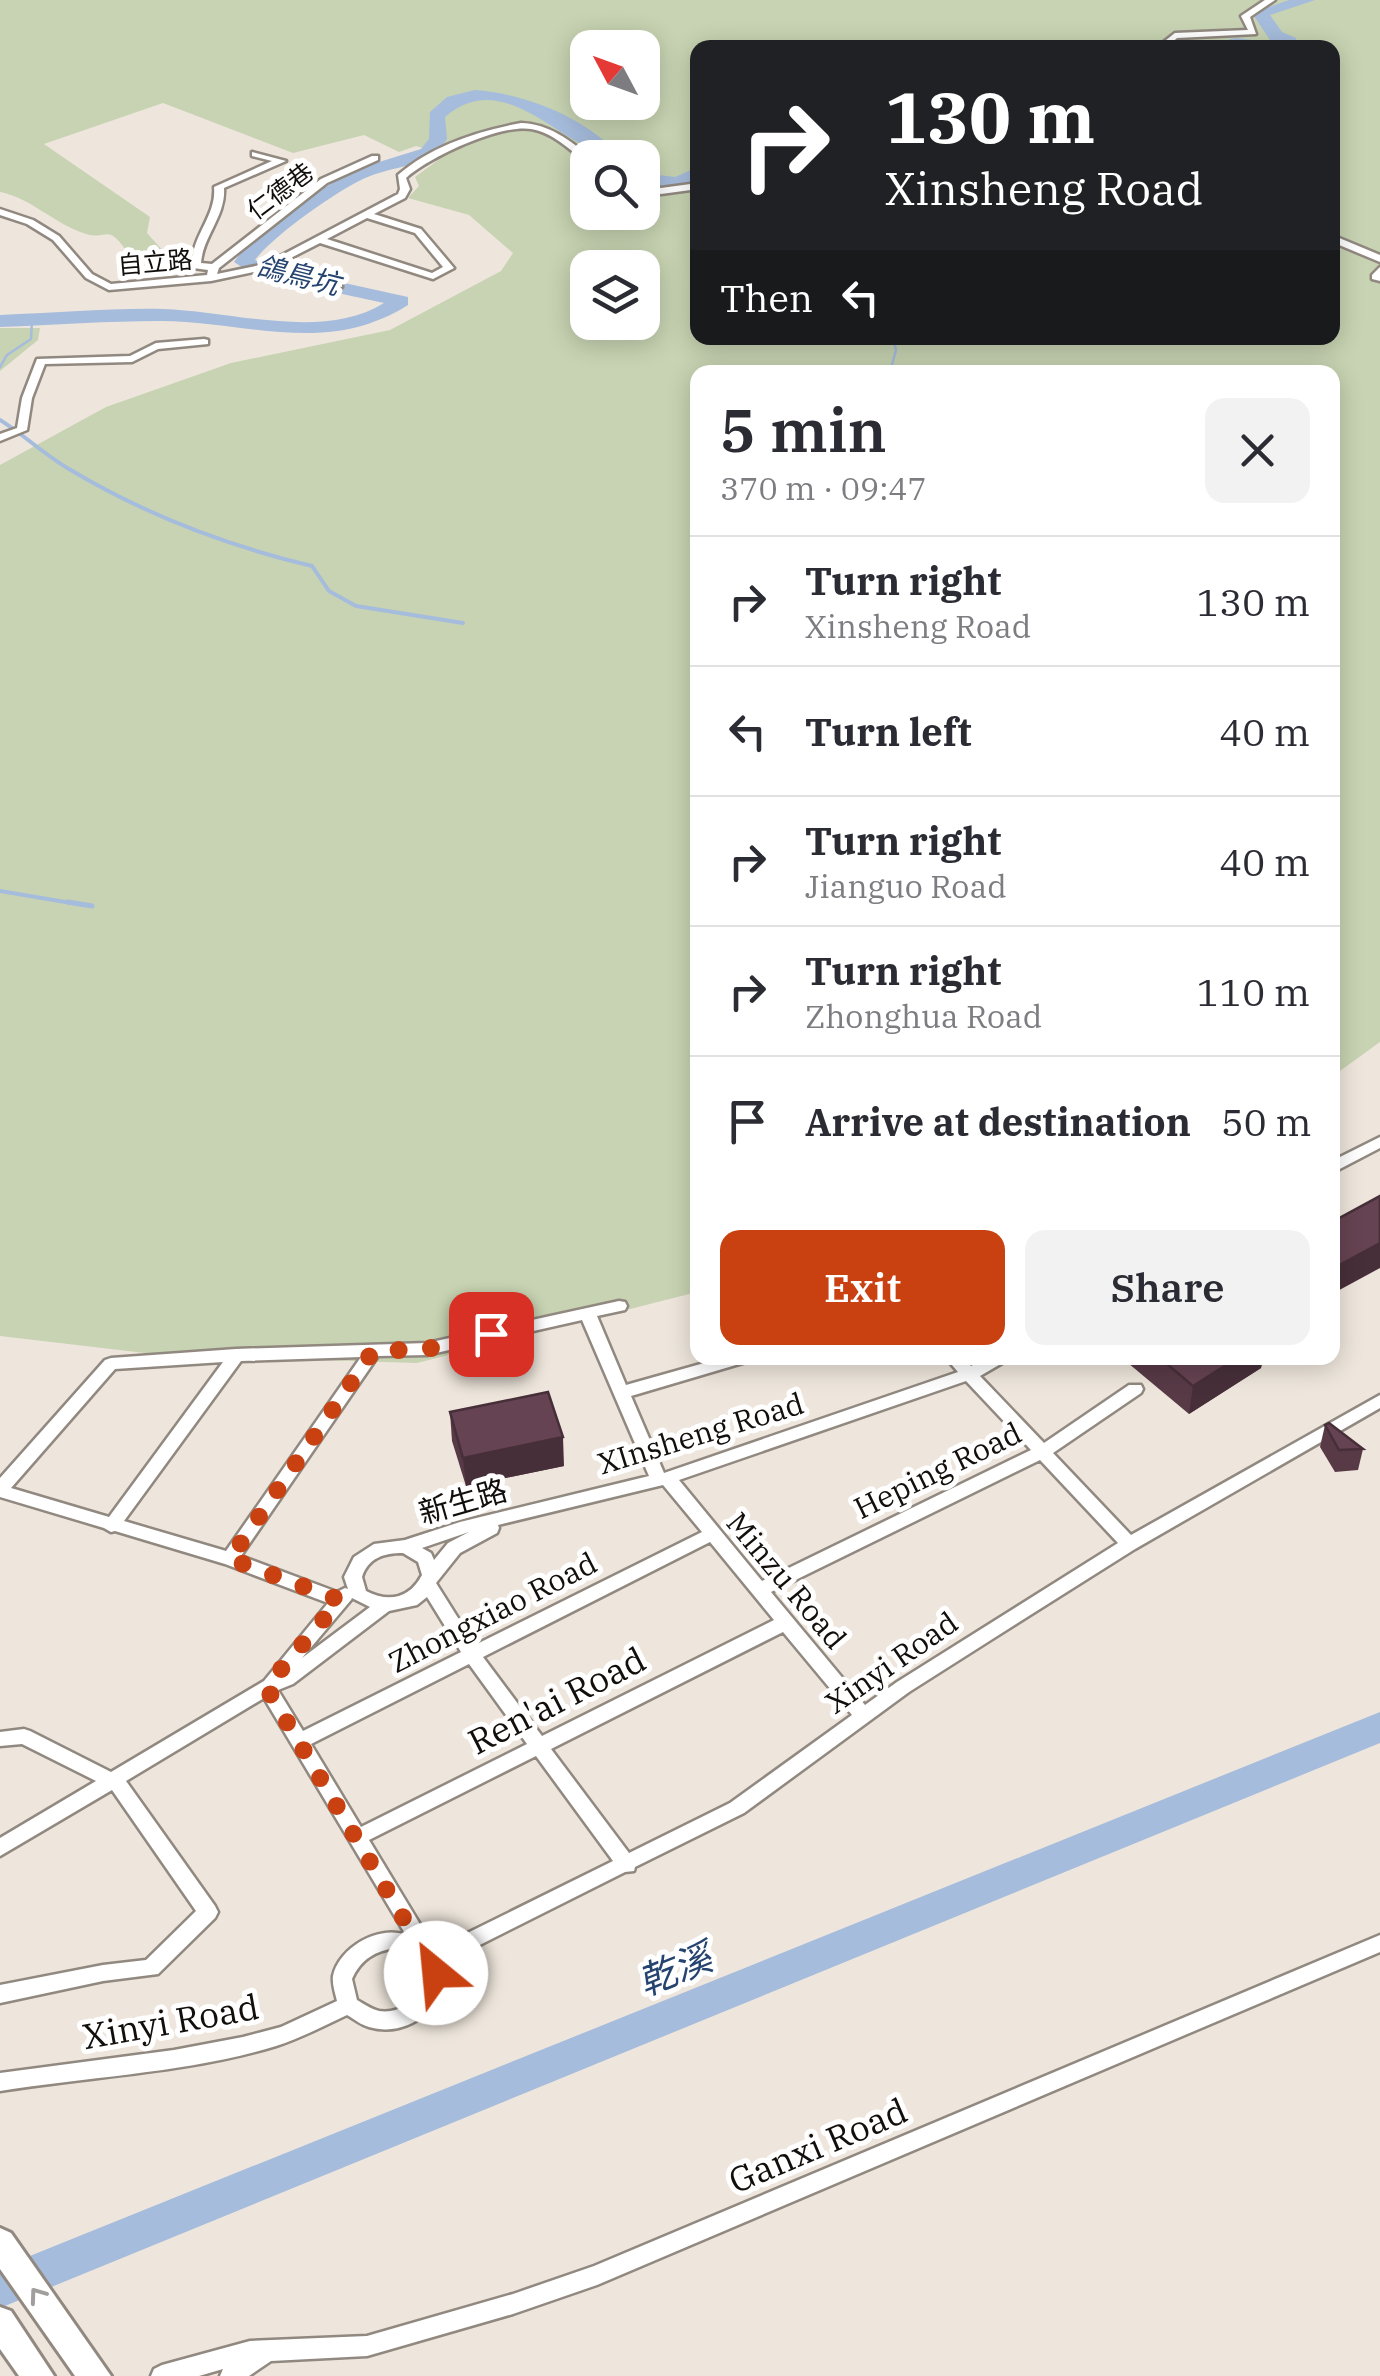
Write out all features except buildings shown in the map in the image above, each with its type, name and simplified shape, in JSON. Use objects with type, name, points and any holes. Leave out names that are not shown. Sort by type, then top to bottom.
[{"type":"main road","points":[[0,2243],[95,2376]]},
{"type":"main road","points":[[0,2322],[38,2376]]},
{"type":"street","points":[[1177,40],[1253,32],[1245,16],[1271,0]]},
{"type":"street","points":[[265,266],[402,196],[406,189],[402,177],[408,170],[468,141],[530,125],[570,146]]},
{"type":"street","name":"仁德巷","points":[[255,154],[282,162],[219,187],[220,201],[194,254],[196,266],[215,274],[324,181],[375,158]]},
{"type":"street","points":[[660,191],[690,187]]},
{"type":"street","name":"自立路","points":[[0,212],[30,222],[56,238],[89,276],[109,287],[265,266]]},
{"type":"street","points":[[320,240],[434,276],[449,268],[418,232],[367,216]]},
{"type":"street","points":[[1340,242],[1380,259]]},
{"type":"street","name":"仁德巷","points":[[265,266],[338,285]]},
{"type":"street","points":[[1380,270],[1376,277],[1380,278]]},
{"type":"street","points":[[0,438],[22,430],[40,361],[132,359],[156,346],[204,342]]},
{"type":"street","points":[[1340,1164],[1380,1142]]},
{"type":"street","points":[[340,1600],[230,1559],[0,1490],[111,1364],[236,1354],[427,1349],[619,1306]]},
{"type":"street","name":"Minzu Road","points":[[588,1312],[620,1393],[663,1479],[864,1717]]},
{"type":"street","points":[[230,1559],[373,1351]]},
{"type":"street","points":[[110,1526],[236,1354]]},
{"type":"street","points":[[620,1393],[716,1365]]},
{"type":"street","points":[[961,1365],[1129,1544]]},
{"type":"street","name":"XInsheng Road","points":[[385,1605],[414,1598],[464,1541],[536,1511],[663,1479],[970,1374],[986,1365]]},
{"type":"street","name":"Heping Road","points":[[758,1590],[1042,1452],[1135,1388]]},
{"type":"street","name":"Xinyi Road","points":[[431,1960],[737,1808],[904,1686],[1129,1544],[1380,1401]]},
{"type":"street","name":"新生路","points":[[406,1547],[460,1528],[536,1511]]},
{"type":"street","name":"Zhongxiao Road","points":[[299,1742],[712,1534]]},
{"type":"street","points":[[266,1687],[354,1586],[356,1568],[371,1552],[406,1547],[424,1558],[429,1579],[472,1654],[627,1864]]},
{"type":"street","points":[[354,1586],[366,1600],[385,1605]]},
{"type":"street","points":[[0,1848],[287,1678],[385,1605]]},
{"type":"street","name":"Ren'ai Road","points":[[358,1838],[786,1623]]},
{"type":"street","points":[[266,1687],[431,1960],[436,1973],[428,2000],[404,2019],[372,2021],[348,2005],[342,1979],[346,1966],[368,1946],[397,1940],[411,1943],[431,1960]]},
{"type":"street","points":[[0,1739],[24,1736],[113,1780],[208,1912],[151,1968],[103,1973],[0,1994]]},
{"type":"street","name":"Ganxi Road","points":[[162,2376],[250,2352],[367,2346],[513,2304],[597,2274],[1380,1943]]},
{"type":"street","name":"Xinyi Road","points":[[0,2082],[138,2065],[225,2049],[278,2036],[348,2005]]},
{"type":"street","points":[[231,2376],[265,2352]]},
{"type":"green space","points":[[0,0],[1380,0],[1380,1042],[1340,1071],[1340,365],[690,365],[690,1294],[417,1363],[162,1355],[0,1336],[0,465],[106,407],[231,363],[390,330],[501,271],[513,253],[469,215],[408,198],[419,186],[415,177],[445,155],[416,146],[399,152],[364,135],[293,153],[163,103],[44,144],[150,217],[147,233],[164,252],[155,257],[125,249],[111,235],[75,230],[0,192]]},
{"type":"green space","points":[[0,328],[40,328],[38,340],[0,371]]},
{"type":"waterway","name":"鴿鳥坑","points":[[1285,40],[1276,36],[1260,13],[1307,0]]},
{"type":"waterway","name":"鴿鳥坑","points":[[0,321],[163,315],[333,329],[377,316],[401,301],[261,271],[244,262],[261,239],[357,175],[427,153],[438,139],[436,116],[453,101],[475,95],[500,97],[552,116],[591,140]]},
{"type":"waterway","name":"鴿鳥坑","points":[[660,180],[678,183],[690,176]]},
{"type":"waterway","points":[[0,367],[7,355],[31,339],[32,320]]},
{"type":"waterway","points":[[892,365],[895,345]]},
{"type":"waterway","points":[[0,420],[60,463],[127,500],[218,538],[312,566],[329,591],[356,606],[463,623]]},
{"type":"waterway","points":[[0,891],[83,905]]},
{"type":"waterway","points":[[68,902],[92,906]]},
{"type":"waterway","name":"乾溪","points":[[0,2288],[1380,1727]]},
{"type":"route","points":[[436,1973],[266,1687],[340,1600],[230,1559],[373,1351],[427,1349],[491,1334]]}]
